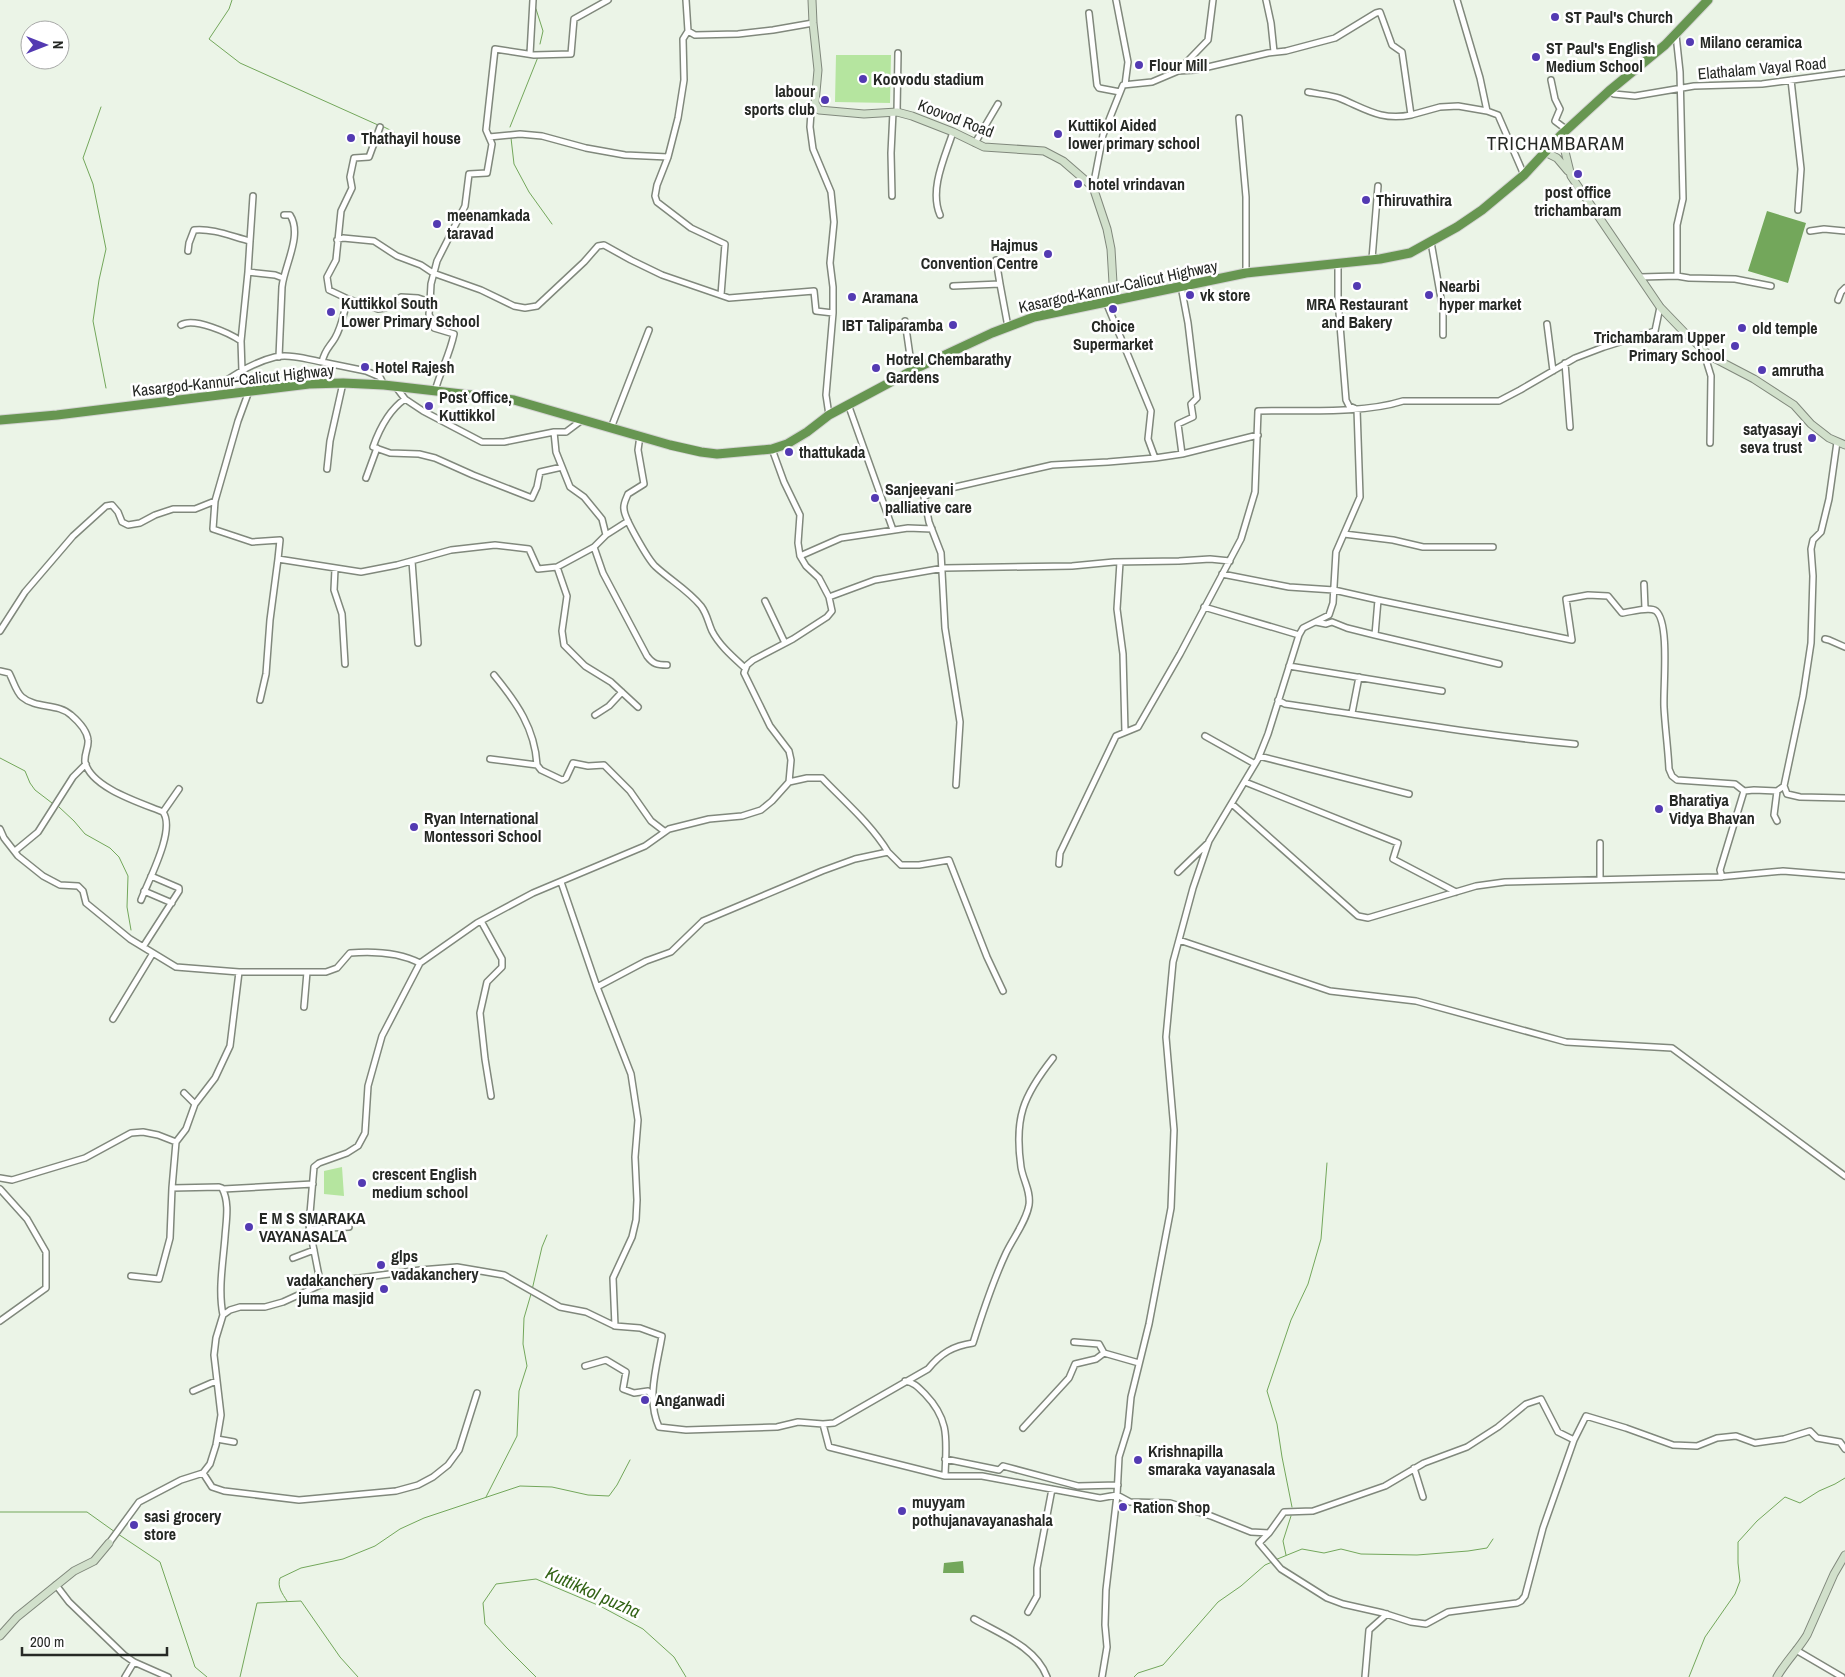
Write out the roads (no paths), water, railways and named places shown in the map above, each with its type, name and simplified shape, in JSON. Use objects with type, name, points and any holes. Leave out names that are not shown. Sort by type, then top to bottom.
[{"type":"highway","name":"Kasargod-Kannur-Calicut Highway","points":[[0,420],[57,415],[309,384],[343,383],[396,386],[514,400],[686,449],[717,454],[772,450],[787,444],[848,404],[912,370],[1034,316],[1246,273],[1372,260],[1410,252],[1431,242],[1458,228],[1524,175],[1564,132],[1676,34],[1704,2]]},
{"type":"main road","points":[[812,0],[812,23],[818,70],[815,103]]},
{"type":"main road","name":"Koovod Road","points":[[815,103],[819,110],[828,112],[864,114],[895,112],[912,116],[953,132],[984,147],[1044,151],[1063,161],[1093,187]]},
{"type":"main road","points":[[1564,132],[1571,176]]},
{"type":"main road","points":[[1545,152],[1560,161],[1660,307],[1702,349],[1710,356],[1754,379],[1794,405],[1811,424],[1829,438],[1845,445]]},
{"type":"main road","points":[[1093,187],[1107,229],[1111,249],[1110,300]]},
{"type":"main road","points":[[0,1636],[18,1617],[56,1585],[74,1571],[94,1560],[109,1543]]},
{"type":"main road","points":[[1777,1677],[1786,1661],[1807,1635],[1845,1554]]},
{"type":"street","points":[[530,54],[533,0]]},
{"type":"street","points":[[435,391],[454,334],[434,328],[429,314],[433,274],[437,261],[465,206],[469,174],[487,173],[492,144],[486,130],[495,50],[534,55],[571,54],[574,19],[600,2],[608,0]]},
{"type":"street","points":[[686,0],[688,31],[683,40],[684,80],[678,118],[655,196],[657,202],[691,228],[725,244],[721,295]]},
{"type":"street","points":[[1093,187],[1103,135],[1123,85],[1125,85],[1128,62],[1116,0]]},
{"type":"street","points":[[1178,71],[1208,40],[1213,0]]},
{"type":"street","points":[[1266,0],[1274,52]]},
{"type":"street","points":[[1457,0],[1487,111]]},
{"type":"street","points":[[1125,85],[1152,82],[1178,71],[1195,70],[1286,51],[1335,38],[1368,17],[1380,12],[1392,46],[1402,52],[1411,115]]},
{"type":"street","points":[[1088,13],[1097,85],[1099,88],[1120,92]]},
{"type":"street","points":[[688,31],[694,35],[738,34],[812,23]]},
{"type":"street","points":[[1676,34],[1681,88],[1683,199],[1677,224],[1677,276]]},
{"type":"street","points":[[892,196],[891,153],[898,53]]},
{"type":"street","name":"Elathalam Vayal Road","points":[[1609,91],[1614,94],[1634,96],[1706,85],[1762,84],[1845,73]]},
{"type":"street","points":[[1551,80],[1555,99],[1560,109],[1554,121],[1564,132]]},
{"type":"street","points":[[1792,80],[1801,169],[1798,210]]},
{"type":"street","points":[[1308,92],[1338,98],[1380,116],[1394,118],[1440,107],[1458,106],[1498,115],[1524,175]]},
{"type":"street","points":[[815,103],[811,112],[810,127],[813,149],[831,192],[834,222],[830,263],[833,287],[833,313],[826,395],[830,415]]},
{"type":"street","points":[[975,143],[998,104]]},
{"type":"street","points":[[1239,118],[1246,197],[1246,273]]},
{"type":"street","points":[[380,127],[369,157],[354,158],[350,176],[352,188],[341,211],[336,260],[327,277],[327,284],[329,290],[348,299],[378,309],[385,308],[401,297],[418,298],[430,302]]},
{"type":"street","points":[[940,215],[936,206],[938,177],[953,132]]},
{"type":"street","points":[[489,137],[520,134],[542,136],[586,148],[625,155],[668,157]]},
{"type":"street","points":[[1372,260],[1378,186]]},
{"type":"street","points":[[242,371],[241,341],[253,196]]},
{"type":"street","points":[[279,357],[283,278],[293,248],[294,221],[290,215],[284,215]]},
{"type":"street","points":[[1810,231],[1824,229],[1845,231]]},
{"type":"street","points":[[188,251],[194,230],[206,230],[250,241]]},
{"type":"street","points":[[337,240],[343,238],[374,241],[397,256],[421,265],[433,274],[481,290],[514,306],[525,308],[537,306],[584,262],[598,246],[604,245],[662,275],[729,298],[814,291],[816,311],[833,313]]},
{"type":"street","points":[[1431,242],[1443,310],[1443,335]]},
{"type":"street","points":[[996,260],[1008,327]]},
{"type":"street","points":[[1338,263],[1338,300],[1346,400],[1349,406],[1357,409]]},
{"type":"street","points":[[248,272],[252,274],[275,275],[283,278]]},
{"type":"street","points":[[1641,277],[1677,276],[1735,279],[1772,286]]},
{"type":"street","points":[[952,286],[1000,284]]},
{"type":"street","points":[[1181,286],[1188,323],[1197,398],[1191,404],[1193,417],[1178,424],[1182,454]]},
{"type":"street","points":[[1838,300],[1845,288]]},
{"type":"street","points":[[322,362],[325,350],[335,338],[348,299]]},
{"type":"street","points":[[1110,300],[1150,411],[1148,439],[1155,458]]},
{"type":"street","points":[[1059,864],[1060,853],[1116,736],[1138,727],[1180,654],[1241,539],[1255,492],[1258,411],[1357,409],[1403,401],[1499,401],[1575,358],[1655,331],[1660,307]]},
{"type":"street","points":[[905,321],[912,370]]},
{"type":"street","points":[[181,325],[185,322],[198,324],[233,336],[241,341]]},
{"type":"street","points":[[1547,324],[1552,371]]},
{"type":"street","points":[[611,428],[649,330]]},
{"type":"street","points":[[1702,349],[1711,376],[1710,443]]},
{"type":"street","points":[[203,397],[257,363],[279,357],[303,358],[366,371],[380,377],[384,385]]},
{"type":"street","points":[[1566,363],[1570,427]]},
{"type":"street","points":[[327,469],[330,441],[343,383]]},
{"type":"street","points":[[396,386],[405,399],[440,422],[482,442],[504,442],[554,432],[566,432],[583,420]]},
{"type":"street","points":[[250,391],[238,421],[215,501],[213,528],[252,542],[280,540],[270,620],[266,674],[260,700]]},
{"type":"street","points":[[405,399],[387,418],[373,447],[390,453],[419,454],[435,458],[532,498],[537,487],[540,472],[562,467]]},
{"type":"street","points":[[848,404],[893,530]]},
{"type":"street","points":[[1102,1677],[1107,1647],[1104,1624],[1106,1590],[1118,1485],[1119,1457],[1128,1428],[1131,1397],[1149,1324],[1171,1208],[1174,1130],[1166,1037],[1174,962],[1193,888],[1209,841],[1259,756],[1268,734],[1299,635],[1304,628],[1329,615],[1333,603],[1336,552],[1360,497],[1357,409]]},
{"type":"street","points":[[554,432],[556,452],[570,488],[584,497],[602,519],[606,535]]},
{"type":"street","points":[[956,785],[960,722],[945,628],[941,553],[932,529],[924,497],[929,494],[1052,464],[1155,458],[1182,454],[1258,435]]},
{"type":"street","points":[[640,436],[638,450],[644,484],[628,494],[625,500],[624,509],[628,521],[655,566],[694,598],[703,608],[712,630],[721,644],[745,668]]},
{"type":"street","points":[[1837,442],[1829,499],[1821,532],[1813,540],[1811,549],[1813,576],[1811,643],[1802,703],[1784,786],[1787,794],[1800,797],[1845,798]]},
{"type":"street","points":[[366,478],[377,448]]},
{"type":"street","points":[[772,450],[784,482],[800,515],[798,543],[800,556],[806,566],[819,578],[829,597],[832,611],[827,617],[753,660],[745,668],[744,673],[770,726],[789,752],[791,760],[789,782]]},
{"type":"street","points":[[0,631],[25,592],[73,536],[106,506],[112,505],[122,522],[128,525],[140,523],[173,508],[195,508],[215,501]]},
{"type":"street","points":[[278,559],[361,572],[451,550],[495,545],[529,549],[538,570],[557,567],[594,547],[606,535],[628,521]]},
{"type":"street","points":[[800,556],[841,538],[908,528],[932,529]]},
{"type":"street","points":[[1344,534],[1393,540],[1423,547],[1494,547]]},
{"type":"street","points":[[594,547],[603,573],[647,656],[652,662],[659,665],[667,665]]},
{"type":"street","points":[[829,597],[875,580],[942,568],[1072,566],[1120,562],[1179,562],[1210,559],[1230,561]]},
{"type":"street","points":[[412,561],[418,643]]},
{"type":"street","points":[[1120,562],[1118,609],[1123,654],[1125,732]]},
{"type":"street","points":[[557,567],[567,596],[562,631],[564,645],[585,666],[611,682],[638,708]]},
{"type":"street","points":[[335,569],[334,590],[342,614],[345,664]]},
{"type":"street","points":[[1222,574],[1289,587],[1334,590],[1572,640],[1566,599],[1588,595],[1608,596],[1622,612],[1645,608],[1654,609],[1658,613],[1663,632],[1665,657],[1664,706],[1672,776],[1677,780],[1735,784],[1744,791],[1777,791],[1784,786]]},
{"type":"street","points":[[1644,584],[1645,608]]},
{"type":"street","points":[[1375,635],[1378,600]]},
{"type":"street","points":[[766,601],[785,643]]},
{"type":"street","points":[[1204,607],[1299,635]]},
{"type":"street","points":[[1316,622],[1326,624],[1332,622],[1347,628],[1498,664]]},
{"type":"street","points":[[1824,639],[1845,647]]},
{"type":"street","points":[[1289,666],[1442,691]]},
{"type":"street","points":[[0,671],[9,673],[21,696],[34,704],[69,713],[81,725],[88,740],[85,755],[86,764],[97,781],[112,790],[163,812],[166,817],[166,827],[162,847],[141,900]]},
{"type":"street","points":[[494,675],[522,712],[534,746],[537,766]]},
{"type":"street","points":[[1352,713],[1360,677]]},
{"type":"street","points":[[595,715],[609,706],[622,692]]},
{"type":"street","points":[[1278,700],[1285,704],[1352,713],[1409,724],[1575,744]]},
{"type":"street","points":[[1205,736],[1255,764]]},
{"type":"street","points":[[1259,756],[1409,794]]},
{"type":"street","points":[[490,759],[537,766],[541,770],[562,780]]},
{"type":"street","points":[[562,780],[566,778],[573,763],[588,766],[604,765],[630,791],[651,821],[664,832]]},
{"type":"street","points":[[15,852],[38,832],[73,777],[86,764]]},
{"type":"street","points":[[318,1286],[319,1276],[309,1229],[314,1167],[319,1163],[347,1153],[358,1146],[365,1133],[368,1086],[382,1036],[420,963],[481,920],[533,893],[645,846],[664,832],[709,819],[753,814],[772,801],[789,782],[807,778],[822,778],[862,818],[881,840],[888,852],[901,865],[919,865],[949,860],[987,957],[1003,991]]},
{"type":"street","points":[[562,780],[562,786]]},
{"type":"street","points":[[1245,782],[1398,843],[1392,859],[1456,892]]},
{"type":"street","points":[[163,812],[179,790]]},
{"type":"street","points":[[1722,877],[1720,870],[1724,853],[1744,791]]},
{"type":"street","points":[[1777,791],[1774,816],[1777,821]]},
{"type":"street","points":[[1232,804],[1358,916],[1368,918],[1476,886],[1505,882],[1722,877],[1783,871],[1845,876]]},
{"type":"street","points":[[0,829],[4,838],[15,852],[44,876],[60,885],[78,886],[83,891],[86,903],[130,939],[176,967],[239,972],[326,972],[337,968],[350,953],[373,952],[407,957],[420,963]]},
{"type":"street","points":[[1178,872],[1209,841]]},
{"type":"street","points":[[1600,843],[1600,879]]},
{"type":"street","points":[[597,987],[646,961],[671,952],[703,921],[822,871],[855,859],[888,852]]},
{"type":"street","points":[[143,947],[158,922],[178,895],[179,888],[151,876]]},
{"type":"street","points":[[561,882],[597,987],[631,1074],[638,1120],[635,1157],[636,1220],[632,1237],[613,1278],[615,1326]]},
{"type":"street","points":[[144,891],[172,903]]},
{"type":"street","points":[[481,920],[502,959],[502,967],[487,982],[480,1013],[491,1096]]},
{"type":"street","points":[[1180,940],[1330,991],[1416,1001],[1566,1042],[1672,1048],[1845,1176]]},
{"type":"street","points":[[113,1019],[153,953]]},
{"type":"street","points":[[131,1276],[159,1279],[170,1238],[176,1142],[186,1129],[195,1104],[216,1078],[230,1046],[239,972]]},
{"type":"street","points":[[304,1007],[306,972]]},
{"type":"street","points":[[223,1315],[230,1310],[240,1307],[264,1307],[283,1302],[318,1286],[336,1281],[457,1267],[504,1275],[560,1306],[586,1312],[615,1326],[640,1328],[662,1336],[653,1384],[654,1415],[659,1427],[686,1430],[777,1427],[798,1422],[834,1423],[928,1369],[939,1356],[960,1345],[974,1343],[980,1316],[991,1286],[1024,1219],[1029,1204],[1028,1191],[1021,1169],[1020,1118],[1031,1086],[1053,1058]]},
{"type":"street","points":[[184,1093],[195,1104]]},
{"type":"street","points":[[0,1178],[12,1180],[85,1158],[131,1133],[143,1132],[158,1135],[176,1142]]},
{"type":"street","points":[[223,1190],[313,1184]]},
{"type":"street","points":[[0,1185],[0,1190],[27,1218],[46,1252],[46,1288],[0,1321]]},
{"type":"street","points":[[109,1543],[139,1502],[181,1480],[203,1473],[210,1464],[217,1439],[221,1415],[216,1381],[215,1347],[223,1315],[221,1293],[227,1212],[226,1196],[219,1187],[172,1188]]},
{"type":"street","points":[[309,1229],[349,1227]]},
{"type":"street","points":[[293,1258],[314,1250]]},
{"type":"street","points":[[1074,1342],[1099,1344],[1104,1353],[1139,1363]]},
{"type":"street","points":[[1022,1428],[1069,1378],[1075,1364],[1096,1359],[1104,1353]]},
{"type":"street","points":[[585,1366],[606,1360],[626,1372],[623,1389],[634,1393],[648,1391],[653,1397]]},
{"type":"street","points":[[193,1391],[216,1381]]},
{"type":"street","points":[[906,1381],[911,1382],[929,1398],[942,1417],[946,1430],[945,1476]]},
{"type":"street","points":[[203,1473],[212,1487],[224,1491],[299,1500],[396,1491],[418,1485],[433,1477],[448,1465],[459,1450],[477,1393]]},
{"type":"street","points":[[1574,1440],[1558,1432],[1541,1399],[1526,1404],[1498,1427],[1467,1447],[1424,1463],[1385,1486],[1313,1511],[1284,1512],[1269,1533],[1259,1543],[1281,1569],[1327,1598],[1411,1622],[1426,1624],[1448,1612],[1521,1601],[1525,1596],[1543,1528],[1574,1440],[1586,1416],[1673,1445],[1697,1446],[1718,1438],[1736,1436],[1755,1443],[1784,1439],[1810,1431],[1817,1438],[1840,1442],[1845,1449]]},
{"type":"street","points":[[823,1424],[829,1447],[945,1476],[982,1476],[1100,1498],[1117,1495],[1130,1502],[1170,1503],[1211,1516],[1251,1532],[1269,1533]]},
{"type":"street","points":[[217,1439],[234,1442]]},
{"type":"street","points":[[945,1460],[999,1470],[1004,1466],[1078,1486],[1118,1485]]},
{"type":"street","points":[[1414,1468],[1423,1497]]},
{"type":"street","points":[[1028,1612],[1037,1596],[1037,1568],[1052,1489]]},
{"type":"street","points":[[56,1585],[69,1602],[134,1662],[168,1677]]},
{"type":"street","points":[[1365,1677],[1369,1630],[1387,1614]]},
{"type":"street","points":[[974,1619],[1028,1649],[1047,1677]]},
{"type":"street","points":[[1796,1650],[1842,1677]]},
{"type":"street","points":[[125,1677],[134,1662]]},
{"type":"waterway","points":[[232,0],[229,9],[209,39],[240,63],[378,125]]},
{"type":"waterway","points":[[536,9],[543,31],[540,44]]},
{"type":"waterway","points":[[510,127],[538,57]]},
{"type":"waterway","points":[[101,107],[83,158],[93,184],[106,249],[93,321],[106,388]]},
{"type":"waterway","points":[[382,126],[394,132]]},
{"type":"waterway","points":[[511,138],[514,164],[529,192],[552,224]]},
{"type":"waterway","points":[[0,758],[25,771],[35,790],[52,803]]},
{"type":"waterway","points":[[59,807],[85,834],[110,848],[119,857],[128,876],[127,907],[131,930]]},
{"type":"waterway","points":[[1292,1507],[1277,1424],[1267,1391],[1291,1320],[1308,1284],[1321,1239],[1327,1163]]},
{"type":"waterway","points":[[532,1290],[542,1247],[547,1235]]},
{"type":"waterway","points":[[486,1497],[517,1436],[519,1391],[527,1366],[523,1344],[524,1318],[531,1294]]},
{"type":"waterway","points":[[287,1601],[280,1587],[280,1578],[301,1568],[343,1559],[375,1546],[400,1529],[424,1518],[520,1486],[552,1487],[588,1495],[609,1496],[630,1460]]},
{"type":"waterway","points":[[1689,1677],[1705,1637],[1735,1594],[1740,1581],[1738,1542],[1757,1521],[1785,1497],[1800,1503],[1845,1478]]},
{"type":"waterway","name":"Kuttikkol puzha","points":[[0,1512],[87,1512],[115,1532]]},
{"type":"waterway","points":[[1286,1555],[1283,1541],[1291,1516]]},
{"type":"waterway","name":"Kuttikkol puzha","points":[[118,1534],[160,1562],[195,1667],[207,1677]]},
{"type":"waterway","points":[[1275,1560],[1302,1549],[1324,1553],[1341,1549],[1361,1554],[1417,1555],[1468,1551],[1487,1548],[1493,1539]]},
{"type":"waterway","points":[[1134,1677],[1138,1673],[1163,1665],[1218,1602],[1241,1586],[1265,1565],[1272,1562]]},
{"type":"waterway","name":"Kuttikkol puzha","points":[[536,1677],[485,1624],[483,1603],[496,1584],[536,1579],[600,1606],[643,1629],[674,1657],[686,1677]]},
{"type":"waterway","name":"Kuttikkol puzha","points":[[240,1677],[257,1603],[301,1601],[340,1657],[358,1677]]},
{"type":"place","name":"ST Paul's Church","points":[[1555,17]]},
{"type":"place","name":"Milano ceramica","points":[[1690,42]]},
{"type":"place","name":"ST Paul's English Medium School","points":[[1536,57]]},
{"type":"place","name":"Flour Mill","points":[[1139,65]]},
{"type":"place","name":"Koovodu stadium","points":[[863,79]]},
{"type":"place","name":"labour sports club","points":[[825,100]]},
{"type":"place","name":"Kuttikol Aided lower primary school","points":[[1058,134]]},
{"type":"place","name":"Thathayil house","points":[[351,138]]},
{"type":"place","name":"post office trichambaram","points":[[1578,174]]},
{"type":"place","name":"hotel vrindavan","points":[[1078,184]]},
{"type":"place","name":"Thiruvathira","points":[[1366,200]]},
{"type":"place","name":"meenamkada taravad","points":[[437,224]]},
{"type":"place","name":"Hajmus Convention Centre","points":[[1048,254]]},
{"type":"place","name":"MRA Restaurant and Bakery","points":[[1357,286]]},
{"type":"place","name":"vk store","points":[[1190,295]]},
{"type":"place","name":"Nearbi hyper market","points":[[1429,295]]},
{"type":"place","name":"Aramana","points":[[852,297]]},
{"type":"place","name":"Choice Supermarket","points":[[1113,309]]},
{"type":"place","name":"Kuttikkol South Lower Primary School","points":[[331,312]]},
{"type":"place","name":"IBT Taliparamba","points":[[953,325]]},
{"type":"place","name":"old temple","points":[[1742,328]]},
{"type":"place","name":"Trichambaram Upper Primary School","points":[[1735,346]]},
{"type":"place","name":"Hotel Rajesh","points":[[365,367]]},
{"type":"place","name":"Hotrel Chembarathy Gardens","points":[[876,368]]},
{"type":"place","name":"amrutha","points":[[1762,370]]},
{"type":"place","name":"Post Office, Kuttikkol","points":[[429,406]]},
{"type":"place","name":"satyasayi seva trust","points":[[1812,438]]},
{"type":"place","name":"thattukada","points":[[789,452]]},
{"type":"place","name":"Sanjeevani palliative care","points":[[875,498]]},
{"type":"place","name":"Bharatiya Vidya Bhavan","points":[[1659,809]]},
{"type":"place","name":"Ryan International Montessori School","points":[[414,827]]},
{"type":"place","name":"crescent English medium school","points":[[362,1183]]},
{"type":"place","name":"E M S SMARAKA VAYANASALA","points":[[249,1227]]},
{"type":"place","name":"glps vadakanchery","points":[[381,1265]]},
{"type":"place","name":"vadakanchery juma masjid","points":[[384,1289]]},
{"type":"place","name":"Anganwadi","points":[[645,1400]]},
{"type":"place","name":"Krishnapilla smaraka vayanasala","points":[[1138,1460]]},
{"type":"place","name":"Ration Shop","points":[[1123,1507]]},
{"type":"place","name":"muyyam pothujanavayanashala","points":[[902,1511]]},
{"type":"place","name":"sasi grocery store","points":[[134,1525]]},
{"type":"district","name":"TRICHAMBARAM","points":[[1556,143]]}]
